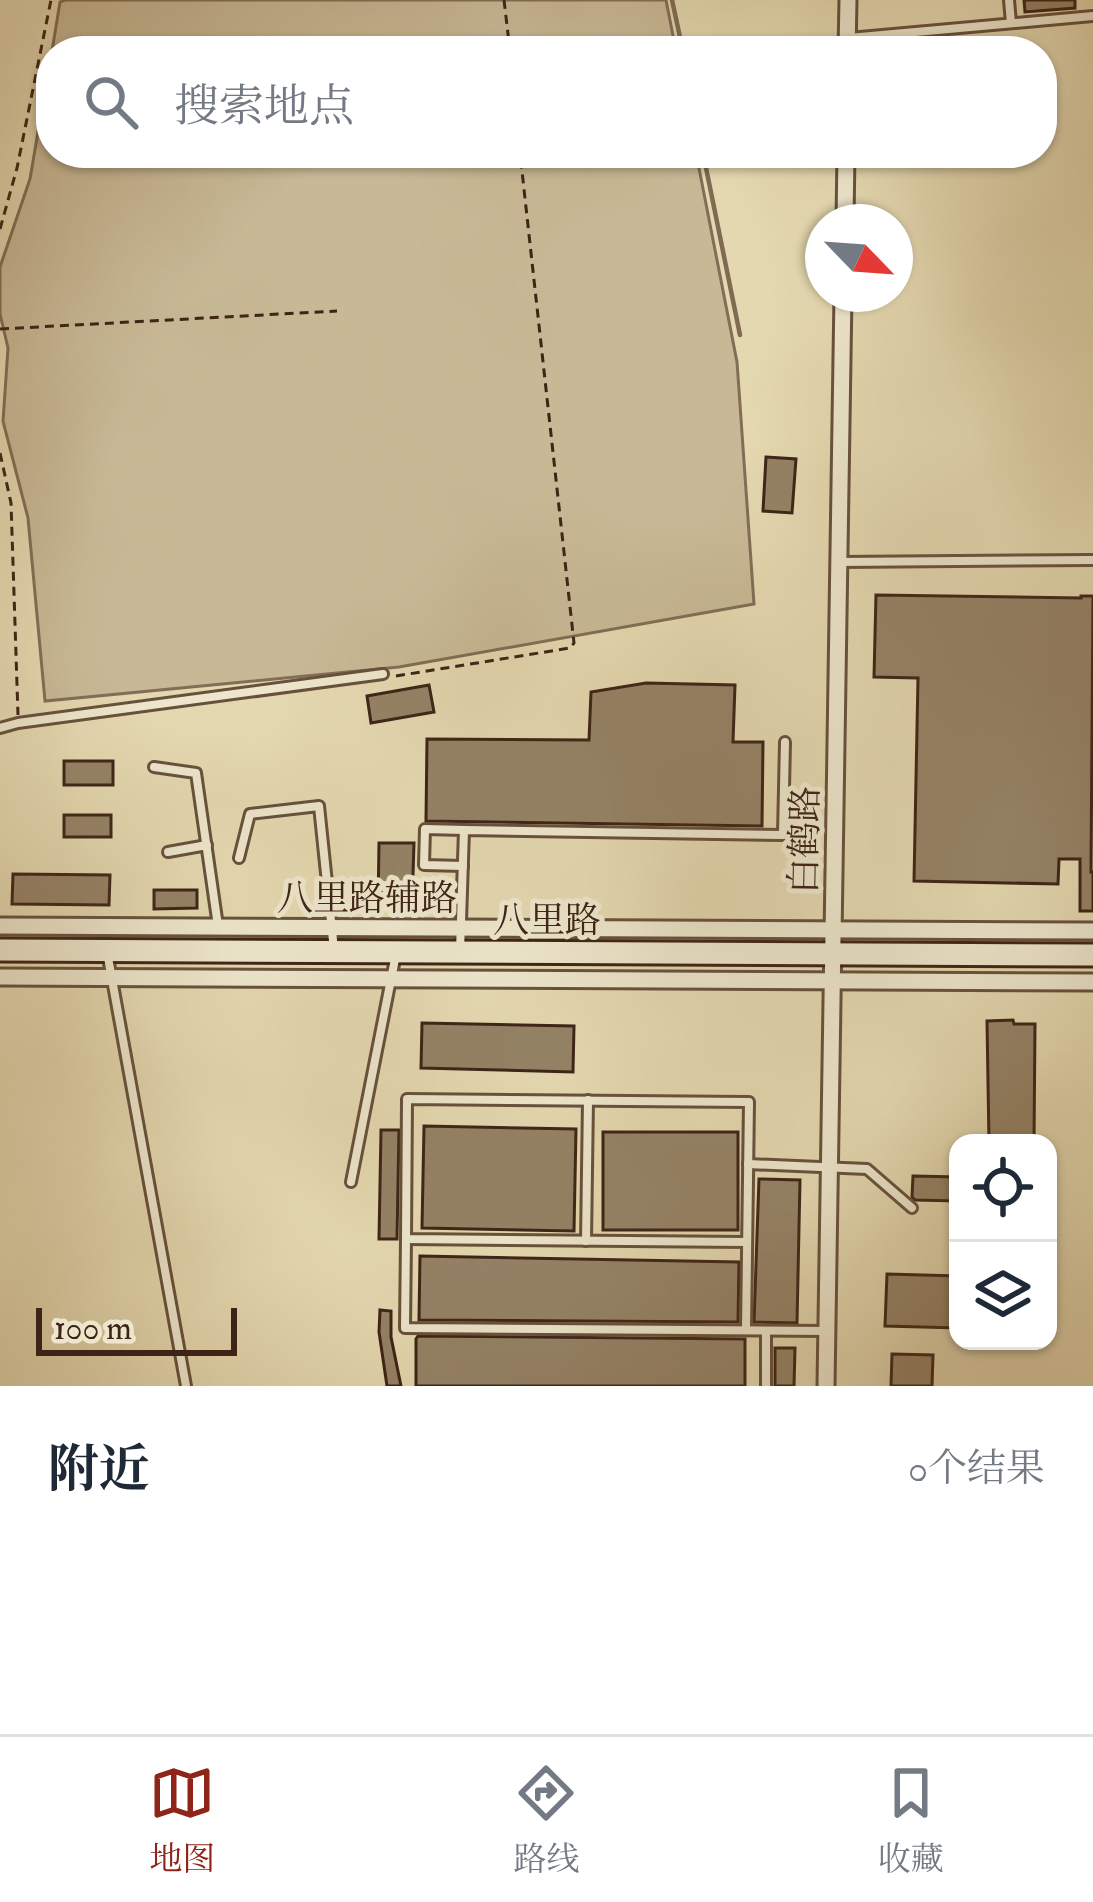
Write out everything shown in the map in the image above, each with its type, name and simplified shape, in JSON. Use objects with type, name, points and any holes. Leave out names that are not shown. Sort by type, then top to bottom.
[{"type":"main road","name":"八里路","points":[[0,950],[1093,956]]},
{"type":"street","points":[[847,36],[848,0]]},
{"type":"street","points":[[845,204],[846,168]]},
{"type":"street","name":"白鹤路","points":[[826,1386],[844,312]]},
{"type":"street","name":"八里路辅路","points":[[0,926],[1093,932]]},
{"type":"street","points":[[0,977],[1093,982]]},
{"type":"lane","points":[[1009,0],[1011,23]]},
{"type":"lane","points":[[909,36],[1093,16]]},
{"type":"lane","points":[[839,562],[1093,560]]},
{"type":"lane","points":[[0,728],[383,674]]},
{"type":"lane","points":[[463,866],[424,865],[425,829],[783,835],[784,742]]},
{"type":"lane","points":[[154,767],[196,773],[218,927]]},
{"type":"lane","points":[[238,858],[250,814],[319,806],[334,952]]},
{"type":"lane","points":[[460,952],[464,830]]},
{"type":"lane","points":[[168,852],[207,844]]},
{"type":"lane","points":[[107,951],[186,1386]]},
{"type":"lane","points":[[351,1182],[396,952]]},
{"type":"lane","points":[[746,1330],[749,1102],[407,1099],[405,1328],[827,1331]]},
{"type":"lane","points":[[586,1241],[588,1100]]},
{"type":"lane","points":[[748,1163],[867,1169],[912,1208]]},
{"type":"lane","points":[[406,1239],[747,1242]]},
{"type":"lane","points":[[766,1330],[766,1386]]},
{"type":"path","points":[[44,36],[51,0]]},
{"type":"path","points":[[504,0],[508,36]]},
{"type":"path","points":[[0,229],[36,74]]},
{"type":"path","points":[[383,674],[570,648],[574,643],[522,168]]},
{"type":"path","points":[[0,328],[338,311]]},
{"type":"path","points":[[0,453],[11,503],[18,723]]},
{"type":"shaded area","points":[[666,0],[673,36],[54,36],[60,2]]},
{"type":"shaded area","points":[[36,144],[36,168],[699,168],[737,362],[754,604],[399,667],[45,701],[28,518],[3,421],[8,348],[0,314],[0,267],[30,179]]},
{"type":"building","points":[[1024,0],[1075,0],[1075,8],[1025,12]]},
{"type":"building","points":[[766,457],[796,459],[792,513],[763,511]]},
{"type":"building","points":[[876,595],[1093,596],[1093,911],[1080,911],[1080,859],[1059,859],[1058,884],[914,881],[918,678],[874,677]]},
{"type":"building","points":[[646,683],[735,685],[733,742],[763,742],[762,826],[426,821],[427,739],[589,740],[591,692]]},
{"type":"building","points":[[429,685],[434,712],[371,723],[367,696]]},
{"type":"building","points":[[64,761],[113,761],[113,785],[64,785]]},
{"type":"building","points":[[64,815],[111,815],[111,837],[64,837]]},
{"type":"building","points":[[379,843],[414,843],[412,907],[378,906]]},
{"type":"building","points":[[13,874],[110,875],[109,905],[12,904]]},
{"type":"building","points":[[154,890],[197,890],[197,908],[154,909]]},
{"type":"building","points":[[987,1021],[1035,1024],[1034,1134],[989,1134]]},
{"type":"building","points":[[422,1023],[574,1026],[573,1072],[421,1068]]},
{"type":"building","points":[[424,1126],[576,1129],[574,1231],[422,1228]]},
{"type":"building","points":[[381,1130],[399,1130],[397,1239],[379,1239]]},
{"type":"building","points":[[603,1132],[738,1132],[738,1230],[603,1230]]},
{"type":"building","points":[[913,1176],[949,1177],[949,1201],[912,1197]]},
{"type":"building","points":[[759,1179],[800,1180],[797,1323],[754,1322]]},
{"type":"building","points":[[420,1256],[739,1262],[738,1322],[419,1320]]},
{"type":"building","points":[[887,1274],[949,1276],[949,1328],[885,1326]]},
{"type":"building","points":[[380,1310],[391,1311],[401,1386],[387,1386]]},
{"type":"building","points":[[418,1336],[745,1339],[745,1386],[416,1386]]},
{"type":"building","points":[[775,1348],[795,1348],[794,1386],[775,1386]]},
{"type":"building","points":[[892,1354],[933,1355],[932,1386],[891,1386]]},
{"type":"waterway","points":[[672,0],[680,36]]},
{"type":"waterway","points":[[706,168],[740,335]]}]
